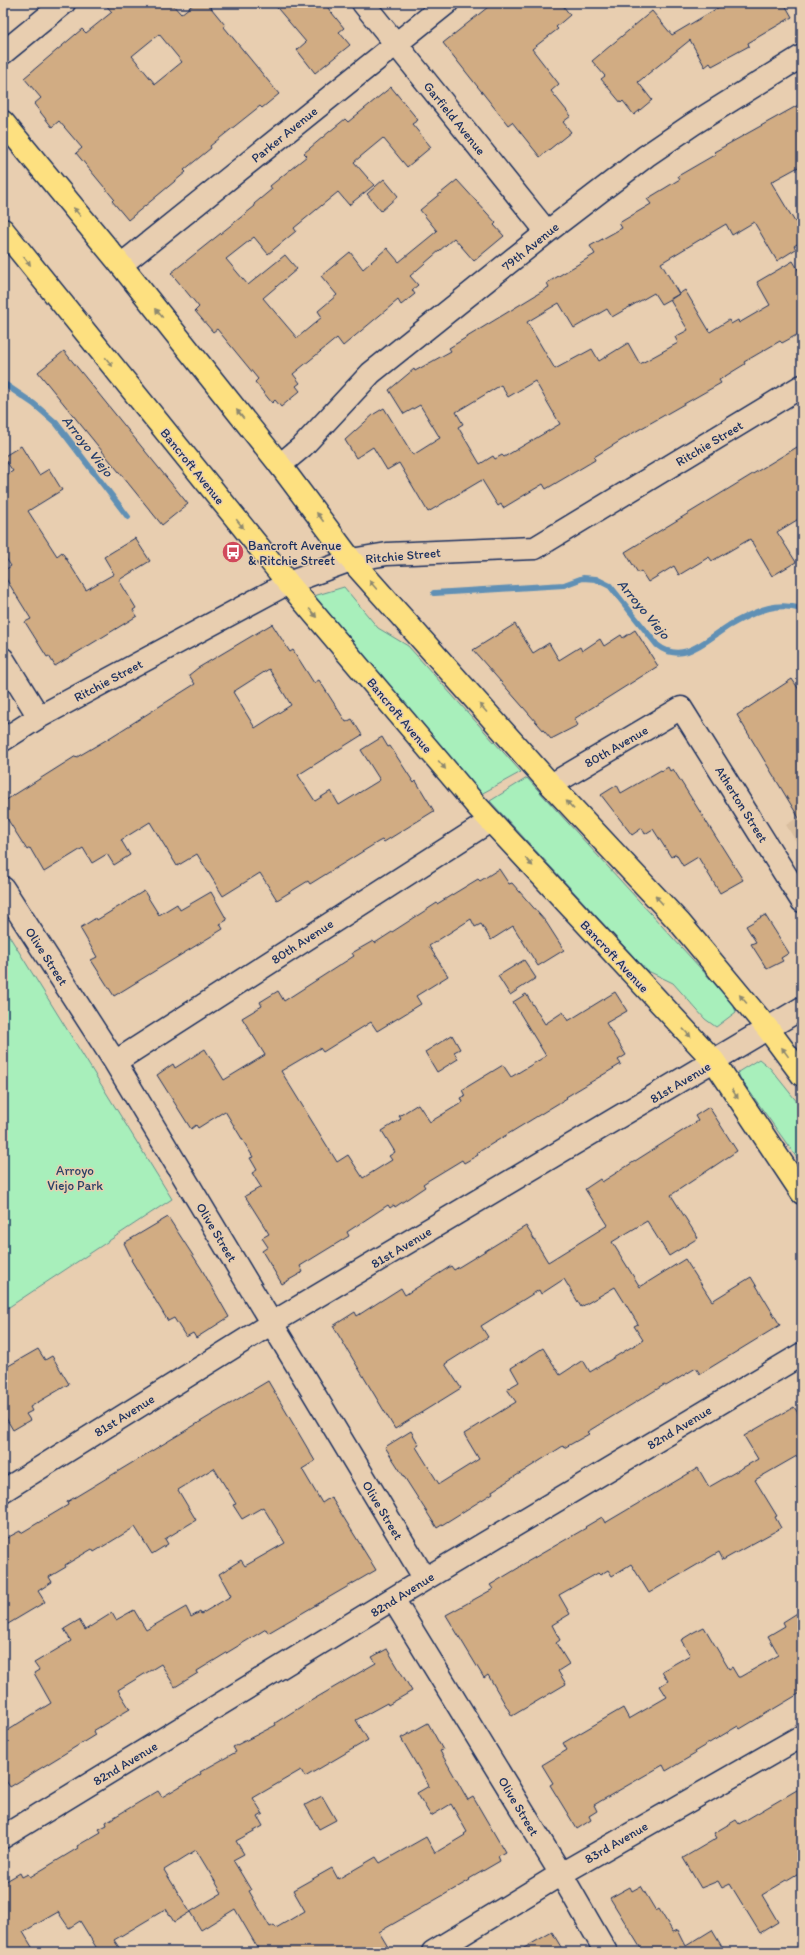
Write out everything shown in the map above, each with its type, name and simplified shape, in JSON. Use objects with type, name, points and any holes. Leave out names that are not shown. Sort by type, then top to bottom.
[{"type":"main road","points":[[3,122],[121,265],[280,464],[351,560],[551,785],[680,923],[768,1029],[802,1075]]},
{"type":"main road","name":"Bancroft Avenue","points":[[3,230],[288,583],[490,821],[714,1061],[802,1193]]},
{"type":"street","points":[[3,53],[64,3]]},
{"type":"street","name":"Garfield Avenue","points":[[363,3],[547,232]]},
{"type":"street","name":"Parker Avenue","points":[[121,265],[447,3]]},
{"type":"street","name":"79th Avenue","points":[[280,464],[303,446],[371,373],[547,232],[646,156],[693,124],[802,56]]},
{"type":"street","name":"Ritchie Street","points":[[3,740],[38,717],[288,583],[351,560],[387,554],[535,548],[802,386]]},
{"type":"street","points":[[3,659],[38,717]]},
{"type":"street","name":"80th Avenue","points":[[551,785],[681,708]]},
{"type":"street","name":"Atherton Street","points":[[681,708],[802,901]]},
{"type":"street","name":"80th Avenue","points":[[115,1062],[490,821]]},
{"type":"street","name":"Olive Street","points":[[3,888],[115,1062],[425,1579]]},
{"type":"street","name":"81st Avenue","points":[[3,1491],[272,1323],[802,1008]]},
{"type":"street","name":"82nd Avenue","points":[[3,1837],[425,1579],[802,1354]]},
{"type":"street","name":"Olive Street","points":[[393,1599],[561,1874],[606,1952]]},
{"type":"street","name":"83rd Avenue","points":[[433,1952],[561,1874],[802,1736]]},
{"type":"shaded area","points":[[802,815],[802,851],[786,825]]},
{"type":"green space","points":[[344,587],[378,628],[408,646],[521,772],[481,794],[316,601],[314,596]]},
{"type":"green space","points":[[527,778],[733,1004],[736,1012],[716,1027],[705,1019],[673,983],[646,970],[490,801]]},
{"type":"green space","name":"Arroyo Viejo Park","points":[[3,926],[172,1199],[3,1311]]},
{"type":"green space","points":[[759,1059],[770,1068],[802,1108],[802,1165],[740,1078],[738,1072]]},
{"type":"building","points":[[104,3],[171,3],[181,14],[195,3],[207,3],[225,25],[224,27],[279,94],[262,108],[260,106],[210,146],[211,148],[184,170],[186,172],[128,220],[112,201],[114,199],[76,153],[82,148],[59,121],[52,127],[34,104],[41,98],[24,78],[82,29],[86,33],[112,12]],"holes":[[[159,34],[182,62],[155,84],[132,56]]]},
{"type":"building","points":[[273,3],[324,3],[344,28],[339,32],[350,45],[315,73],[297,50],[306,42]]},
{"type":"building","points":[[493,3],[561,3],[570,15],[556,27],[558,29],[532,49],[559,84],[551,91],[571,116],[563,122],[571,132],[540,157],[512,122],[508,125],[443,43]]},
{"type":"building","points":[[726,3],[784,3],[792,17],[748,43],[749,46],[712,66],[710,63],[705,67],[690,40],[638,82],[652,100],[634,115],[623,101],[621,103],[601,79],[605,76],[592,61],[652,11],[672,35]]},
{"type":"building","points":[[391,87],[418,120],[412,124],[431,147],[407,167],[383,138],[354,162],[374,185],[349,205],[338,192],[294,228],[296,231],[268,254],[254,237],[226,259],[248,285],[285,255],[297,269],[263,298],[297,338],[322,317],[318,311],[337,295],[321,276],[350,252],[363,269],[387,248],[399,262],[437,231],[420,210],[457,180],[496,223],[494,225],[504,236],[474,261],[454,238],[410,276],[418,285],[412,290],[415,294],[401,305],[398,300],[343,346],[337,338],[293,374],[300,383],[296,386],[300,391],[281,407],[275,400],[272,403],[255,382],[258,379],[217,329],[213,332],[195,311],[199,307],[171,273],[255,206],[254,204],[272,189],[270,186],[307,156],[304,153],[345,119],[348,122]]},
{"type":"building","points":[[802,103],[802,165],[771,182],[795,222],[802,219],[802,241],[794,246],[796,249],[777,261],[754,222],[732,235],[726,224],[661,263],[679,294],[685,290],[710,332],[729,320],[731,324],[738,320],[739,323],[770,305],[757,282],[793,261],[802,276],[802,332],[782,343],[780,341],[744,362],[745,364],[719,380],[721,383],[633,433],[594,457],[595,460],[546,489],[543,484],[503,508],[501,504],[498,506],[482,480],[428,512],[399,463],[387,470],[373,447],[356,458],[345,440],[374,414],[384,408],[413,455],[440,438],[420,405],[404,414],[389,390],[414,369],[415,371],[451,351],[449,348],[549,287],[547,283],[595,254],[590,246],[622,228],[619,223],[651,204],[647,199],[680,179],[678,176],[716,154],[714,152]],"holes":[[[654,293],[661,304],[679,294],[670,300],[688,330],[675,337],[678,343],[640,364],[628,343],[599,361],[592,349],[555,369],[527,322],[559,303],[574,328],[607,309],[612,317]],[[535,381],[560,424],[504,457],[502,455],[495,459],[493,456],[480,464],[458,427],[463,424],[456,412],[501,385],[508,397]]]},
{"type":"building","points":[[384,179],[398,196],[381,211],[367,194]]},
{"type":"building","points":[[64,351],[188,504],[162,525],[38,372]]},
{"type":"building","points":[[802,444],[802,517],[777,532],[796,562],[772,576],[750,539],[712,561],[709,557],[679,575],[674,566],[648,582],[641,571],[638,573],[625,552]]},
{"type":"building","points":[[21,446],[39,475],[49,469],[62,490],[28,511],[57,556],[62,552],[86,590],[114,574],[104,557],[135,538],[150,561],[119,580],[136,608],[133,610],[137,616],[55,666],[49,656],[47,657],[25,622],[31,619],[3,574],[3,571],[11,566],[3,554],[3,477],[13,471],[3,457]]},
{"type":"building","points":[[272,624],[290,652],[293,650],[314,683],[319,680],[346,722],[352,719],[362,735],[298,775],[315,801],[331,791],[339,805],[380,780],[361,750],[382,737],[388,747],[390,746],[414,783],[416,781],[434,811],[384,842],[382,840],[378,842],[310,884],[308,881],[277,900],[260,873],[223,896],[197,854],[177,866],[150,822],[121,840],[130,855],[114,865],[107,854],[92,863],[83,848],[44,872],[30,848],[27,850],[3,812],[3,802],[195,684],[189,675],[198,668]],"holes":[[[269,669],[291,705],[255,728],[233,692]]]},
{"type":"building","points":[[515,624],[533,653],[549,643],[559,660],[580,647],[582,651],[600,639],[604,646],[621,635],[623,638],[635,630],[658,666],[574,719],[578,725],[551,739],[473,650]]},
{"type":"building","points":[[792,679],[802,694],[802,823],[737,715]]},
{"type":"building","points":[[668,767],[670,771],[673,769],[743,880],[720,893],[698,857],[683,866],[676,854],[671,857],[653,829],[645,834],[642,828],[632,835],[601,795],[617,785],[621,793]]},
{"type":"building","points":[[499,869],[509,884],[512,883],[546,922],[564,950],[538,966],[513,926],[491,940],[481,924],[475,927],[471,919],[429,946],[448,976],[416,996],[421,1004],[377,1031],[371,1022],[323,1052],[320,1048],[281,1071],[337,1162],[348,1155],[363,1178],[392,1160],[389,1156],[395,1152],[382,1131],[401,1119],[399,1116],[418,1104],[430,1122],[463,1102],[461,1098],[465,1096],[462,1090],[503,1065],[511,1077],[546,1056],[513,1002],[526,994],[545,1024],[563,1012],[568,1021],[615,992],[627,1011],[606,1023],[626,1055],[618,1060],[621,1064],[477,1153],[478,1155],[464,1163],[462,1160],[423,1184],[425,1187],[395,1207],[394,1205],[390,1208],[388,1205],[347,1232],[349,1236],[300,1266],[303,1272],[282,1284],[262,1251],[268,1247],[262,1238],[269,1234],[245,1196],[261,1187],[252,1173],[257,1170],[250,1158],[253,1157],[225,1111],[198,1128],[196,1125],[191,1129],[157,1075],[173,1064],[175,1068],[205,1049],[224,1080],[265,1055],[242,1018],[262,1006],[260,1002],[278,991],[284,1001],[354,956],[352,953],[373,941],[375,943],[437,903],[478,879],[480,881]]},
{"type":"building","points":[[144,891],[159,915],[177,904],[180,910],[211,892],[227,920],[220,924],[223,929],[114,996],[91,960],[97,957],[80,928],[96,918],[97,920]]},
{"type":"building","points":[[765,915],[789,953],[781,958],[783,961],[767,969],[751,944],[756,942],[746,926]]},
{"type":"building","points":[[524,960],[536,978],[510,995],[498,976]]},
{"type":"building","points":[[452,1035],[460,1049],[454,1052],[458,1059],[437,1072],[425,1052]]},
{"type":"building","points":[[709,1107],[737,1151],[671,1195],[698,1238],[669,1256],[647,1221],[612,1242],[640,1287],[685,1259],[712,1301],[751,1277],[780,1325],[700,1374],[696,1368],[666,1386],[664,1385],[587,1432],[589,1434],[564,1448],[563,1446],[492,1491],[493,1493],[437,1528],[385,1447],[411,1431],[419,1445],[416,1447],[439,1484],[479,1459],[464,1434],[516,1402],[507,1389],[519,1382],[511,1368],[543,1348],[560,1375],[583,1360],[590,1372],[643,1340],[634,1326],[638,1324],[615,1287],[581,1307],[564,1279],[541,1294],[539,1290],[481,1326],[488,1337],[445,1364],[461,1388],[395,1429],[333,1326],[355,1312],[357,1316],[401,1288],[405,1295],[451,1266],[454,1270],[526,1226],[548,1262],[608,1225],[585,1189],[600,1179],[602,1182],[698,1121],[695,1116]]},
{"type":"building","points":[[168,1217],[201,1268],[229,1317],[196,1338],[193,1333],[186,1337],[174,1318],[168,1321],[131,1260],[132,1259],[124,1243]]},
{"type":"building","points":[[38,1349],[45,1360],[52,1356],[69,1384],[30,1407],[32,1411],[26,1414],[30,1420],[13,1430],[3,1413],[3,1369]]},
{"type":"building","points":[[268,1381],[315,1461],[302,1469],[322,1503],[331,1497],[376,1570],[268,1633],[266,1629],[197,1671],[198,1673],[175,1687],[161,1664],[118,1690],[130,1709],[93,1731],[95,1735],[10,1787],[3,1776],[3,1733],[51,1703],[34,1673],[39,1670],[34,1663],[71,1641],[64,1629],[79,1620],[85,1630],[112,1613],[116,1620],[134,1610],[146,1630],[186,1607],[191,1617],[200,1612],[201,1614],[231,1596],[219,1574],[241,1560],[245,1566],[285,1543],[263,1507],[242,1519],[233,1505],[236,1504],[214,1468],[178,1490],[196,1520],[165,1539],[168,1544],[152,1554],[135,1527],[94,1552],[92,1549],[65,1565],[66,1567],[49,1577],[52,1582],[38,1591],[45,1602],[3,1627],[3,1540],[20,1531],[21,1533],[68,1505],[67,1502]]},
{"type":"building","points":[[794,1407],[802,1419],[802,1453],[755,1480],[777,1516],[775,1517],[781,1528],[723,1560],[719,1552],[649,1593],[631,1564],[612,1576],[608,1570],[600,1575],[598,1573],[559,1595],[570,1614],[552,1625],[560,1640],[556,1643],[569,1664],[558,1671],[566,1684],[512,1716],[488,1675],[484,1678],[446,1615],[493,1589],[490,1585],[602,1517],[605,1523],[698,1468],[709,1487],[758,1459],[744,1436]]},
{"type":"building","points":[[802,1610],[802,1692],[740,1729],[738,1726],[694,1752],[695,1754],[666,1771],[663,1765],[594,1805],[597,1811],[589,1816],[591,1820],[577,1829],[550,1785],[553,1783],[542,1765],[567,1750],[563,1743],[623,1708],[629,1719],[667,1697],[660,1686],[668,1681],[662,1671],[690,1655],[681,1640],[694,1632],[704,1627],[729,1669],[732,1667],[738,1677],[740,1677],[779,1655],[768,1636],[785,1626],[783,1622]]},
{"type":"building","points":[[387,1649],[412,1691],[388,1705],[387,1703],[356,1720],[368,1740],[305,1777],[301,1770],[253,1798],[263,1814],[258,1817],[263,1826],[236,1841],[244,1854],[233,1860],[251,1890],[249,1891],[270,1927],[274,1925],[276,1928],[305,1911],[293,1890],[332,1868],[338,1879],[376,1857],[380,1863],[426,1837],[435,1853],[465,1835],[464,1834],[467,1832],[451,1804],[431,1816],[417,1793],[429,1786],[401,1738],[428,1723],[443,1750],[440,1751],[468,1800],[473,1797],[505,1852],[498,1856],[500,1861],[469,1879],[470,1880],[379,1932],[391,1952],[260,1952],[235,1909],[201,1930],[190,1912],[174,1922],[166,1909],[114,1940],[122,1952],[99,1952],[80,1921],[69,1928],[58,1912],[23,1932],[35,1952],[3,1952],[3,1883],[20,1873],[22,1877],[28,1874],[30,1877],[78,1848],[77,1846],[101,1832],[99,1829],[107,1825],[106,1822],[158,1791],[162,1797],[201,1774],[200,1772],[236,1752],[233,1747],[276,1725],[275,1723],[302,1706],[376,1663],[372,1657]],"holes":[[[196,1850],[222,1893],[190,1912],[164,1870]]]},
{"type":"building","points":[[802,1787],[802,1871],[762,1895],[778,1922],[760,1933],[730,1884],[722,1888],[718,1881],[701,1888],[683,1858],[717,1838],[714,1833],[736,1820],[739,1824]]},
{"type":"building","points":[[322,1796],[336,1820],[319,1829],[305,1805]]},
{"type":"building","points":[[641,1886],[656,1911],[659,1909],[673,1932],[678,1930],[686,1946],[712,1930],[725,1952],[643,1952],[610,1898],[630,1887],[632,1891]]},
{"type":"building","points":[[552,1932],[564,1952],[517,1952]]},
{"type":"waterway","name":"Arroyo Viejo","points":[[3,383],[34,404],[56,423],[128,517]]},
{"type":"waterway","name":"Arroyo Viejo","points":[[434,593],[564,585],[583,578],[596,579],[610,586],[657,645],[667,651],[676,653],[685,652],[695,648],[730,625],[764,609],[782,606],[802,609]]},
{"type":"place","name":"Bancroft Avenue & Ritchie Street","points":[[233,552]]}]
